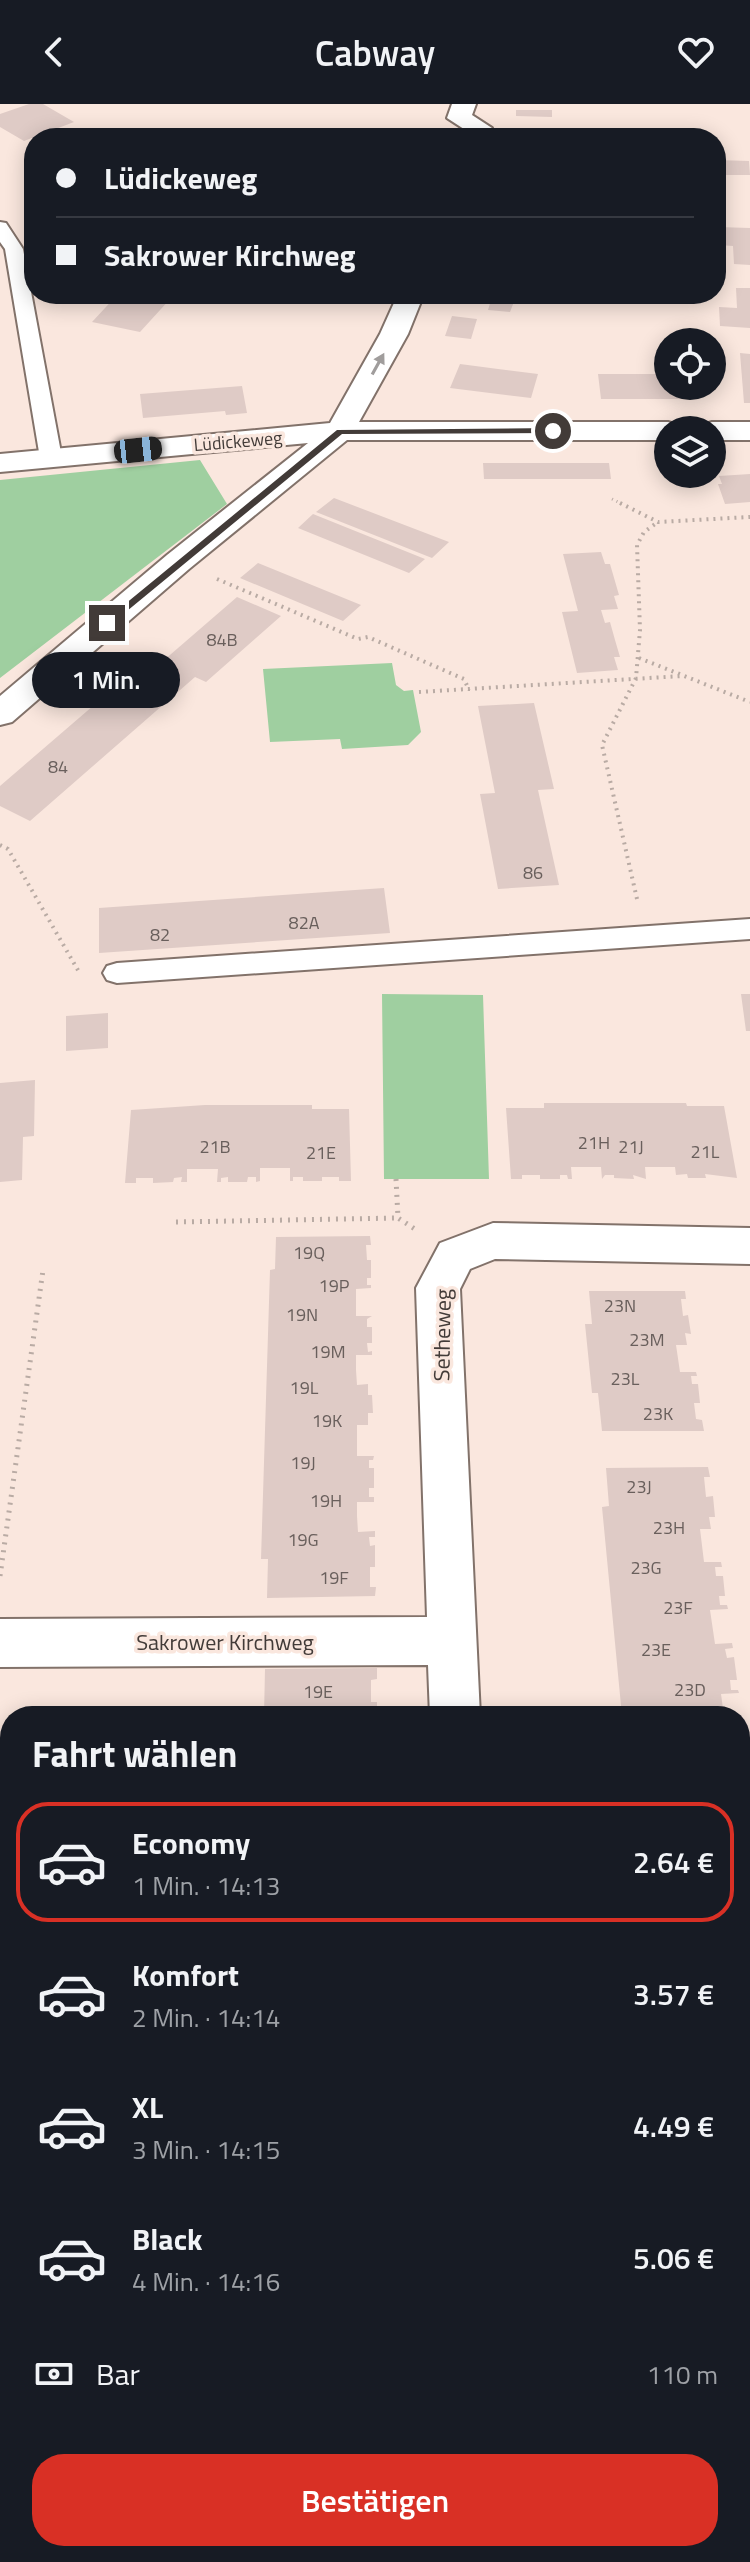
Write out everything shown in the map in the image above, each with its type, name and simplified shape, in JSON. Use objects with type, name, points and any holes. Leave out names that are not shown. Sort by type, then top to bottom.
[{"type":"street","points":[[464,104],[459,118],[480,128]]},
{"type":"street","points":[[0,714],[178,562],[340,431],[394,334],[407,304]]},
{"type":"street","name":"Lüdickeweg","points":[[0,463],[340,431],[654,431]]},
{"type":"street","points":[[726,431],[750,431]]},
{"type":"street","points":[[455,1256],[493,1241],[750,1246]]},
{"type":"street","name":"Setheweg","points":[[454,1706],[438,1288],[455,1256]]},
{"type":"street","name":"Sakrower Kirchweg","points":[[0,1643],[450,1641]]},
{"type":"lane","points":[[0,227],[14,249],[51,458]]},
{"type":"lane","points":[[117,973],[750,929]]},
{"type":"path","points":[[612,499],[658,522],[750,517]]},
{"type":"path","points":[[646,936],[602,745],[609,727],[624,710],[636,679],[639,658],[637,545],[644,532],[658,522]]},
{"type":"path","points":[[178,562],[358,639],[368,637],[464,679],[469,690]]},
{"type":"path","points":[[639,658],[750,702]]},
{"type":"path","points":[[419,692],[682,676]]},
{"type":"path","points":[[0,845],[8,849],[79,973],[117,973]]},
{"type":"path","points":[[396,1179],[398,1218]]},
{"type":"path","points":[[176,1222],[398,1218],[455,1256]]},
{"type":"path","points":[[0,1576],[43,1270]]},
{"type":"green space","points":[[200,460],[227,504],[0,678],[0,480]]},
{"type":"green space","points":[[392,663],[396,685],[404,691],[413,690],[421,732],[408,745],[342,749],[340,739],[270,742],[263,669]]},
{"type":"green space","points":[[382,994],[483,995],[489,1179],[384,1179]]},
{"type":"building","points":[[29,104],[43,104],[74,122],[58,128],[24,128],[24,141],[0,127],[0,114]]},
{"type":"building","points":[[516,110],[552,110],[552,117],[516,116]]},
{"type":"building","points":[[726,160],[749,161],[750,175],[726,175]]},
{"type":"building","points":[[726,227],[750,228],[750,265],[734,264],[733,246],[726,246]]},
{"type":"building","points":[[736,288],[750,288],[750,328],[720,326],[719,307],[737,308]]},
{"type":"building","points":[[109,304],[166,304],[140,332],[92,322]]},
{"type":"building","points":[[490,304],[513,304],[510,312],[488,310]]},
{"type":"building","points":[[452,316],[477,319],[471,339],[445,336]]},
{"type":"building","points":[[740,353],[750,354],[750,403],[744,403]]},
{"type":"building","points":[[460,364],[538,374],[531,398],[450,388]]},
{"type":"building","points":[[598,374],[654,374],[654,399],[601,399]]},
{"type":"building","points":[[242,386],[247,413],[226,415],[225,411],[143,418],[140,394]]},
{"type":"building","points":[[483,463],[609,463],[611,479],[484,479]]},
{"type":"building","points":[[750,474],[750,502],[725,504],[719,488],[726,488],[726,476]]},
{"type":"building","points":[[334,498],[449,542],[432,558],[316,512]]},
{"type":"building","points":[[313,514],[425,559],[409,573],[298,528]]},
{"type":"building","points":[[601,552],[605,564],[610,564],[619,595],[614,596],[618,609],[601,610],[605,623],[610,622],[620,657],[614,657],[618,670],[577,673],[562,612],[578,611],[563,554]]},
{"type":"building","points":[[258,563],[361,605],[343,621],[240,578]]},
{"type":"building","points":[[237,597],[281,616],[206,682],[195,677],[30,821],[0,806],[0,786],[151,656],[163,661]]},
{"type":"building","points":[[534,703],[554,789],[538,790],[559,885],[498,889],[480,794],[495,793],[478,706]]},
{"type":"building","points":[[384,888],[390,933],[99,953],[99,908]]},
{"type":"building","points":[[741,994],[750,994],[750,1031],[746,1031]]},
{"type":"building","points":[[108,1013],[108,1048],[66,1051],[66,1016]]},
{"type":"building","points":[[35,1080],[34,1136],[23,1137],[22,1180],[0,1182],[0,1083]]},
{"type":"building","points":[[544,1103],[724,1106],[737,1178],[705,1174],[706,1178],[688,1178],[687,1174],[676,1175],[675,1167],[645,1167],[646,1179],[633,1175],[634,1179],[605,1175],[602,1179],[601,1167],[571,1167],[572,1179],[568,1179],[567,1175],[560,1175],[560,1179],[540,1179],[540,1175],[522,1175],[522,1179],[511,1179],[506,1108],[544,1108]]},
{"type":"building","points":[[205,1105],[312,1105],[312,1109],[349,1109],[351,1181],[322,1177],[322,1181],[303,1181],[303,1177],[293,1177],[290,1181],[290,1168],[260,1168],[260,1181],[256,1182],[256,1177],[248,1177],[247,1182],[228,1182],[228,1177],[217,1182],[218,1169],[187,1169],[187,1182],[181,1182],[182,1177],[174,1178],[173,1182],[153,1183],[153,1178],[136,1178],[136,1183],[125,1183],[131,1110]]},
{"type":"building","points":[[370,1236],[371,1245],[366,1245],[367,1260],[371,1260],[371,1278],[367,1278],[367,1285],[371,1288],[356,1289],[356,1316],[372,1316],[367,1319],[367,1327],[372,1327],[372,1343],[367,1343],[368,1352],[372,1351],[372,1355],[356,1355],[356,1370],[357,1385],[368,1384],[373,1413],[368,1413],[368,1425],[357,1425],[357,1456],[374,1456],[373,1460],[369,1460],[369,1468],[374,1468],[374,1488],[369,1488],[369,1497],[374,1497],[374,1502],[357,1502],[357,1516],[358,1532],[375,1531],[375,1537],[369,1537],[370,1546],[375,1545],[375,1567],[370,1567],[370,1587],[376,1587],[375,1596],[267,1598],[268,1559],[261,1559],[270,1270],[275,1269],[276,1237]]},
{"type":"building","points":[[589,1291],[685,1291],[686,1299],[681,1299],[683,1316],[688,1315],[691,1334],[685,1333],[687,1345],[676,1345],[680,1372],[696,1372],[697,1376],[691,1376],[692,1384],[698,1384],[700,1403],[694,1403],[696,1419],[702,1420],[704,1431],[602,1431],[598,1393],[592,1393],[585,1324],[592,1324]]},
{"type":"building","points":[[708,1467],[710,1477],[704,1477],[706,1497],[713,1496],[715,1517],[709,1517],[711,1529],[700,1529],[704,1562],[721,1562],[722,1567],[715,1567],[716,1576],[723,1576],[725,1596],[719,1596],[720,1605],[727,1605],[728,1609],[710,1610],[715,1644],[732,1643],[733,1648],[725,1649],[727,1658],[734,1657],[737,1680],[730,1680],[731,1690],[738,1690],[739,1693],[721,1694],[723,1706],[621,1706],[602,1507],[609,1506],[606,1468]]},
{"type":"building","points":[[377,1668],[377,1679],[371,1680],[371,1702],[377,1702],[377,1706],[264,1706],[265,1669]]},
{"type":"route","points":[[107,623],[340,431],[553,431]]}]
